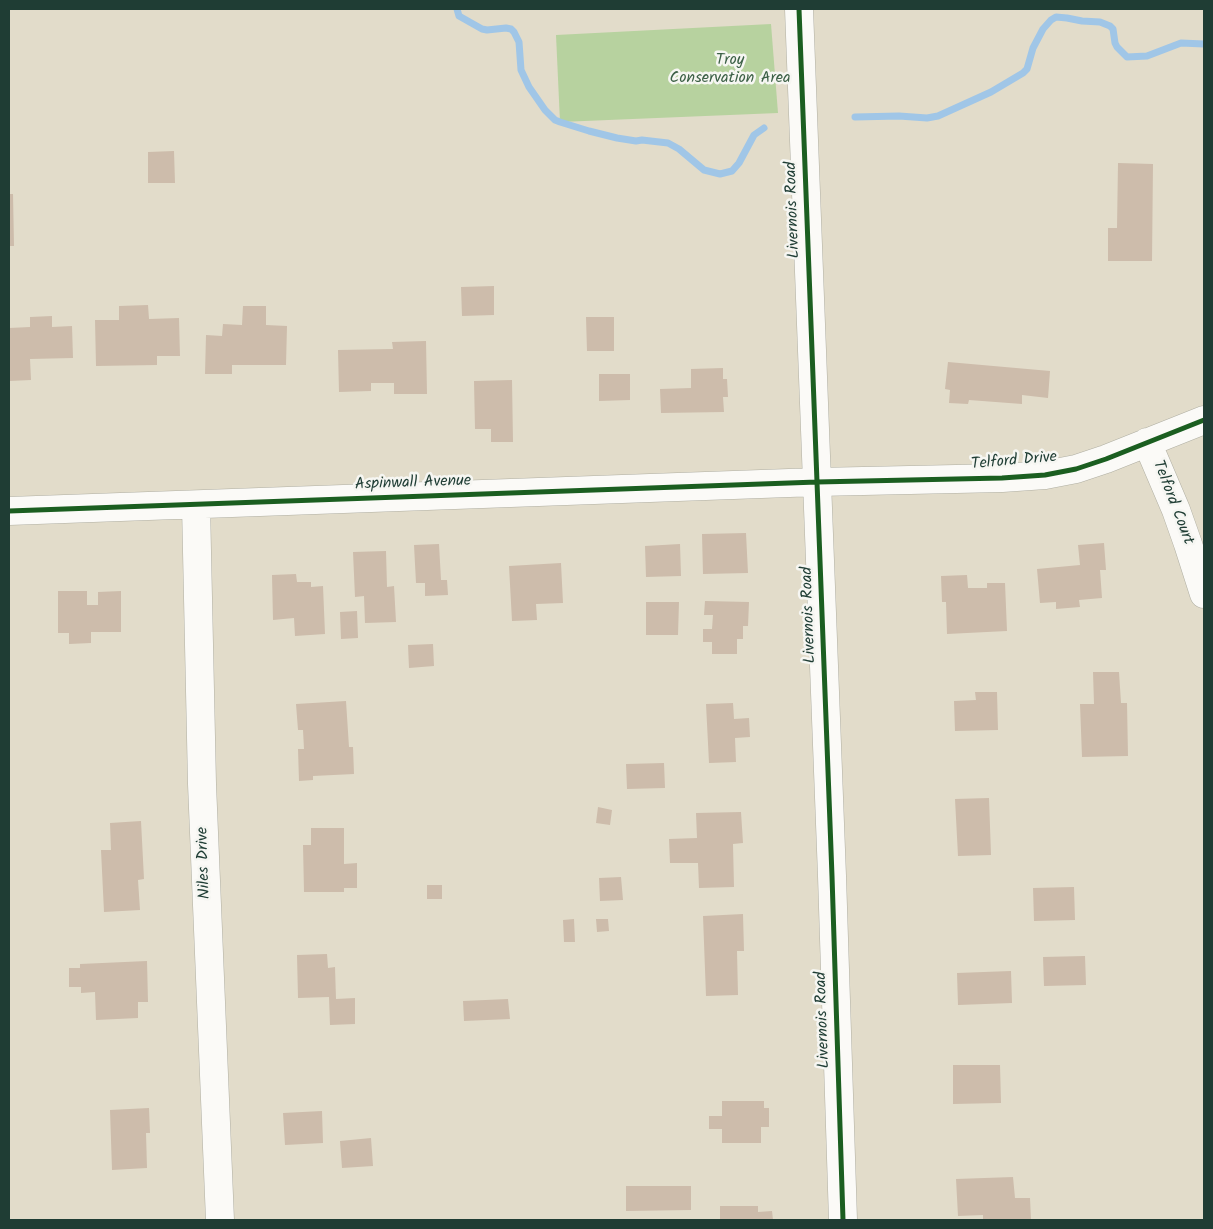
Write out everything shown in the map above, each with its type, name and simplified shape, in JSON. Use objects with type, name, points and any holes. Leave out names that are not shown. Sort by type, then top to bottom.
[{"type":"street","name":"Livernois Road","points":[[799,9],[843,1220]]},
{"type":"street","name":"Telford Drive","points":[[817,482],[1002,478],[1045,475],[1076,469],[1106,459],[1204,420]]},
{"type":"street","name":"Telford Court","points":[[1148,442],[1179,518],[1204,594]]},
{"type":"street","name":"Aspinwall Avenue","points":[[9,511],[817,482]]},
{"type":"street","name":"Niles Drive","points":[[196,505],[202,784],[220,1220]]},
{"type":"green space","name":"Troy Conservation Area","points":[[771,24],[778,113],[560,122],[556,35]]},
{"type":"building","points":[[174,151],[175,183],[148,183],[148,152]]},
{"type":"building","points":[[1118,163],[1153,164],[1152,261],[1108,261],[1108,228],[1117,228]]},
{"type":"building","points":[[9,194],[13,194],[14,246],[9,246]]},
{"type":"building","points":[[494,286],[494,315],[462,316],[461,287]]},
{"type":"building","points":[[148,305],[149,319],[179,318],[180,356],[157,356],[157,365],[96,366],[95,320],[119,320],[119,306]]},
{"type":"building","points":[[243,306],[266,306],[266,325],[287,326],[286,365],[232,365],[232,374],[205,374],[206,335],[222,336],[223,324],[242,325]]},
{"type":"building","points":[[52,316],[52,327],[72,326],[73,358],[30,359],[31,380],[9,381],[9,328],[30,327],[30,317]]},
{"type":"building","points":[[586,317],[614,317],[614,351],[587,351]]},
{"type":"building","points":[[426,341],[427,394],[394,394],[394,383],[371,383],[371,391],[339,392],[338,350],[393,349],[392,342]]},
{"type":"building","points":[[948,362],[1050,371],[1048,398],[1022,395],[1022,404],[969,400],[968,404],[949,403],[950,390],[945,389]]},
{"type":"building","points":[[723,368],[723,379],[727,379],[728,397],[723,397],[724,412],[661,413],[660,389],[691,388],[691,369]]},
{"type":"building","points":[[599,374],[630,374],[630,400],[599,401]]},
{"type":"building","points":[[512,380],[513,442],[491,442],[491,429],[475,429],[474,381]]},
{"type":"building","points":[[746,533],[748,573],[703,574],[702,534]]},
{"type":"building","points":[[1104,543],[1106,570],[1100,570],[1102,598],[1079,600],[1080,607],[1056,609],[1056,602],[1040,603],[1037,569],[1080,565],[1078,545]]},
{"type":"building","points":[[439,544],[441,580],[447,580],[448,595],[425,596],[425,583],[416,583],[414,545]]},
{"type":"building","points":[[680,544],[681,576],[646,577],[645,546]]},
{"type":"building","points":[[386,551],[387,587],[394,586],[396,622],[365,623],[364,596],[355,597],[353,552]]},
{"type":"building","points":[[561,563],[563,603],[536,604],[537,620],[512,621],[509,566]]},
{"type":"building","points":[[296,574],[297,582],[311,582],[311,587],[323,586],[325,634],[295,636],[294,618],[273,620],[272,575]]},
{"type":"building","points":[[967,575],[968,588],[987,588],[987,583],[1005,583],[1007,631],[947,634],[946,602],[942,602],[941,576]]},
{"type":"building","points":[[58,591],[87,591],[87,605],[98,605],[98,592],[121,591],[121,632],[91,632],[91,643],[69,644],[69,633],[58,633]]},
{"type":"building","points":[[705,601],[749,602],[748,626],[743,626],[743,639],[737,639],[737,654],[712,654],[712,642],[703,642],[703,629],[712,629],[713,615],[704,615]]},
{"type":"building","points":[[646,602],[679,602],[678,635],[646,635]]},
{"type":"building","points":[[357,611],[358,638],[341,639],[340,612]]},
{"type":"building","points":[[433,644],[434,666],[409,668],[408,645]]},
{"type":"building","points":[[1093,672],[1119,672],[1121,703],[1127,703],[1128,756],[1082,757],[1080,704],[1094,704]]},
{"type":"building","points":[[975,692],[997,692],[998,730],[955,731],[954,701],[976,700]]},
{"type":"building","points":[[346,701],[349,747],[353,747],[354,774],[313,776],[313,780],[299,781],[298,749],[304,749],[303,730],[298,730],[296,704]]},
{"type":"building","points":[[733,703],[734,719],[749,718],[750,737],[735,738],[736,762],[709,763],[706,704]]},
{"type":"building","points":[[664,763],[665,788],[627,789],[626,764]]},
{"type":"building","points":[[989,798],[991,855],[958,856],[955,799]]},
{"type":"building","points":[[598,807],[612,810],[610,825],[596,823]]},
{"type":"building","points":[[741,812],[743,843],[733,844],[734,887],[699,888],[698,863],[670,863],[669,839],[697,838],[696,813]]},
{"type":"building","points":[[141,821],[144,879],[138,880],[140,910],[104,912],[101,850],[111,850],[110,823]]},
{"type":"building","points":[[311,828],[344,828],[344,864],[357,863],[357,888],[344,888],[344,892],[304,892],[303,845],[311,845]]},
{"type":"building","points":[[621,877],[623,900],[600,901],[599,878]]},
{"type":"building","points":[[427,885],[442,885],[442,899],[427,899]]},
{"type":"building","points":[[1074,887],[1075,920],[1034,921],[1033,888]]},
{"type":"building","points":[[743,914],[744,951],[737,951],[738,995],[706,996],[703,916]]},
{"type":"building","points":[[574,919],[575,942],[564,942],[563,920]]},
{"type":"building","points":[[596,919],[608,919],[609,931],[597,932]]},
{"type":"building","points":[[327,954],[328,968],[335,967],[336,999],[355,998],[355,1024],[330,1025],[329,997],[298,998],[297,955]]},
{"type":"building","points":[[1085,956],[1086,985],[1044,986],[1043,957]]},
{"type":"building","points":[[147,961],[148,1002],[138,1002],[138,1018],[96,1020],[95,992],[81,993],[81,987],[69,987],[69,968],[80,968],[80,964]]},
{"type":"building","points":[[1011,971],[1012,1003],[958,1005],[957,973]]},
{"type":"building","points":[[508,999],[510,1019],[464,1021],[463,1001]]},
{"type":"building","points":[[953,1065],[1000,1065],[1001,1103],[953,1104]]},
{"type":"building","points":[[722,1101],[764,1101],[764,1108],[769,1108],[769,1127],[761,1127],[761,1143],[722,1143],[722,1129],[709,1129],[709,1116],[722,1116]]},
{"type":"building","points":[[149,1108],[150,1133],[146,1133],[147,1168],[112,1170],[110,1110]]},
{"type":"building","points":[[322,1111],[323,1143],[285,1145],[283,1113]]},
{"type":"building","points":[[371,1138],[373,1166],[342,1168],[340,1141]]},
{"type":"building","points":[[1013,1177],[1015,1198],[1030,1198],[1031,1220],[983,1220],[983,1215],[958,1216],[956,1179]]},
{"type":"building","points":[[626,1186],[691,1186],[691,1210],[626,1211]]},
{"type":"building","points":[[720,1206],[758,1206],[758,1212],[772,1211],[773,1220],[720,1220]]},
{"type":"waterway","points":[[457,9],[459,16],[482,29],[506,28],[514,32],[519,42],[521,70],[529,87],[545,110],[555,120],[560,122],[617,138],[668,143],[679,149],[704,170],[720,174],[732,171],[739,163],[754,135],[764,128]]},
{"type":"waterway","points":[[855,117],[899,116],[927,118],[938,116],[991,92],[1027,69],[1033,48],[1043,29],[1056,17],[1100,22],[1110,26],[1113,29],[1117,47],[1127,57],[1147,56],[1181,43],[1204,44]]},
{"type":"cycle path","points":[[799,9],[843,1220]]},
{"type":"cycle path","points":[[9,511],[817,482],[1002,478],[1045,475],[1076,469],[1106,459],[1204,420]]}]
